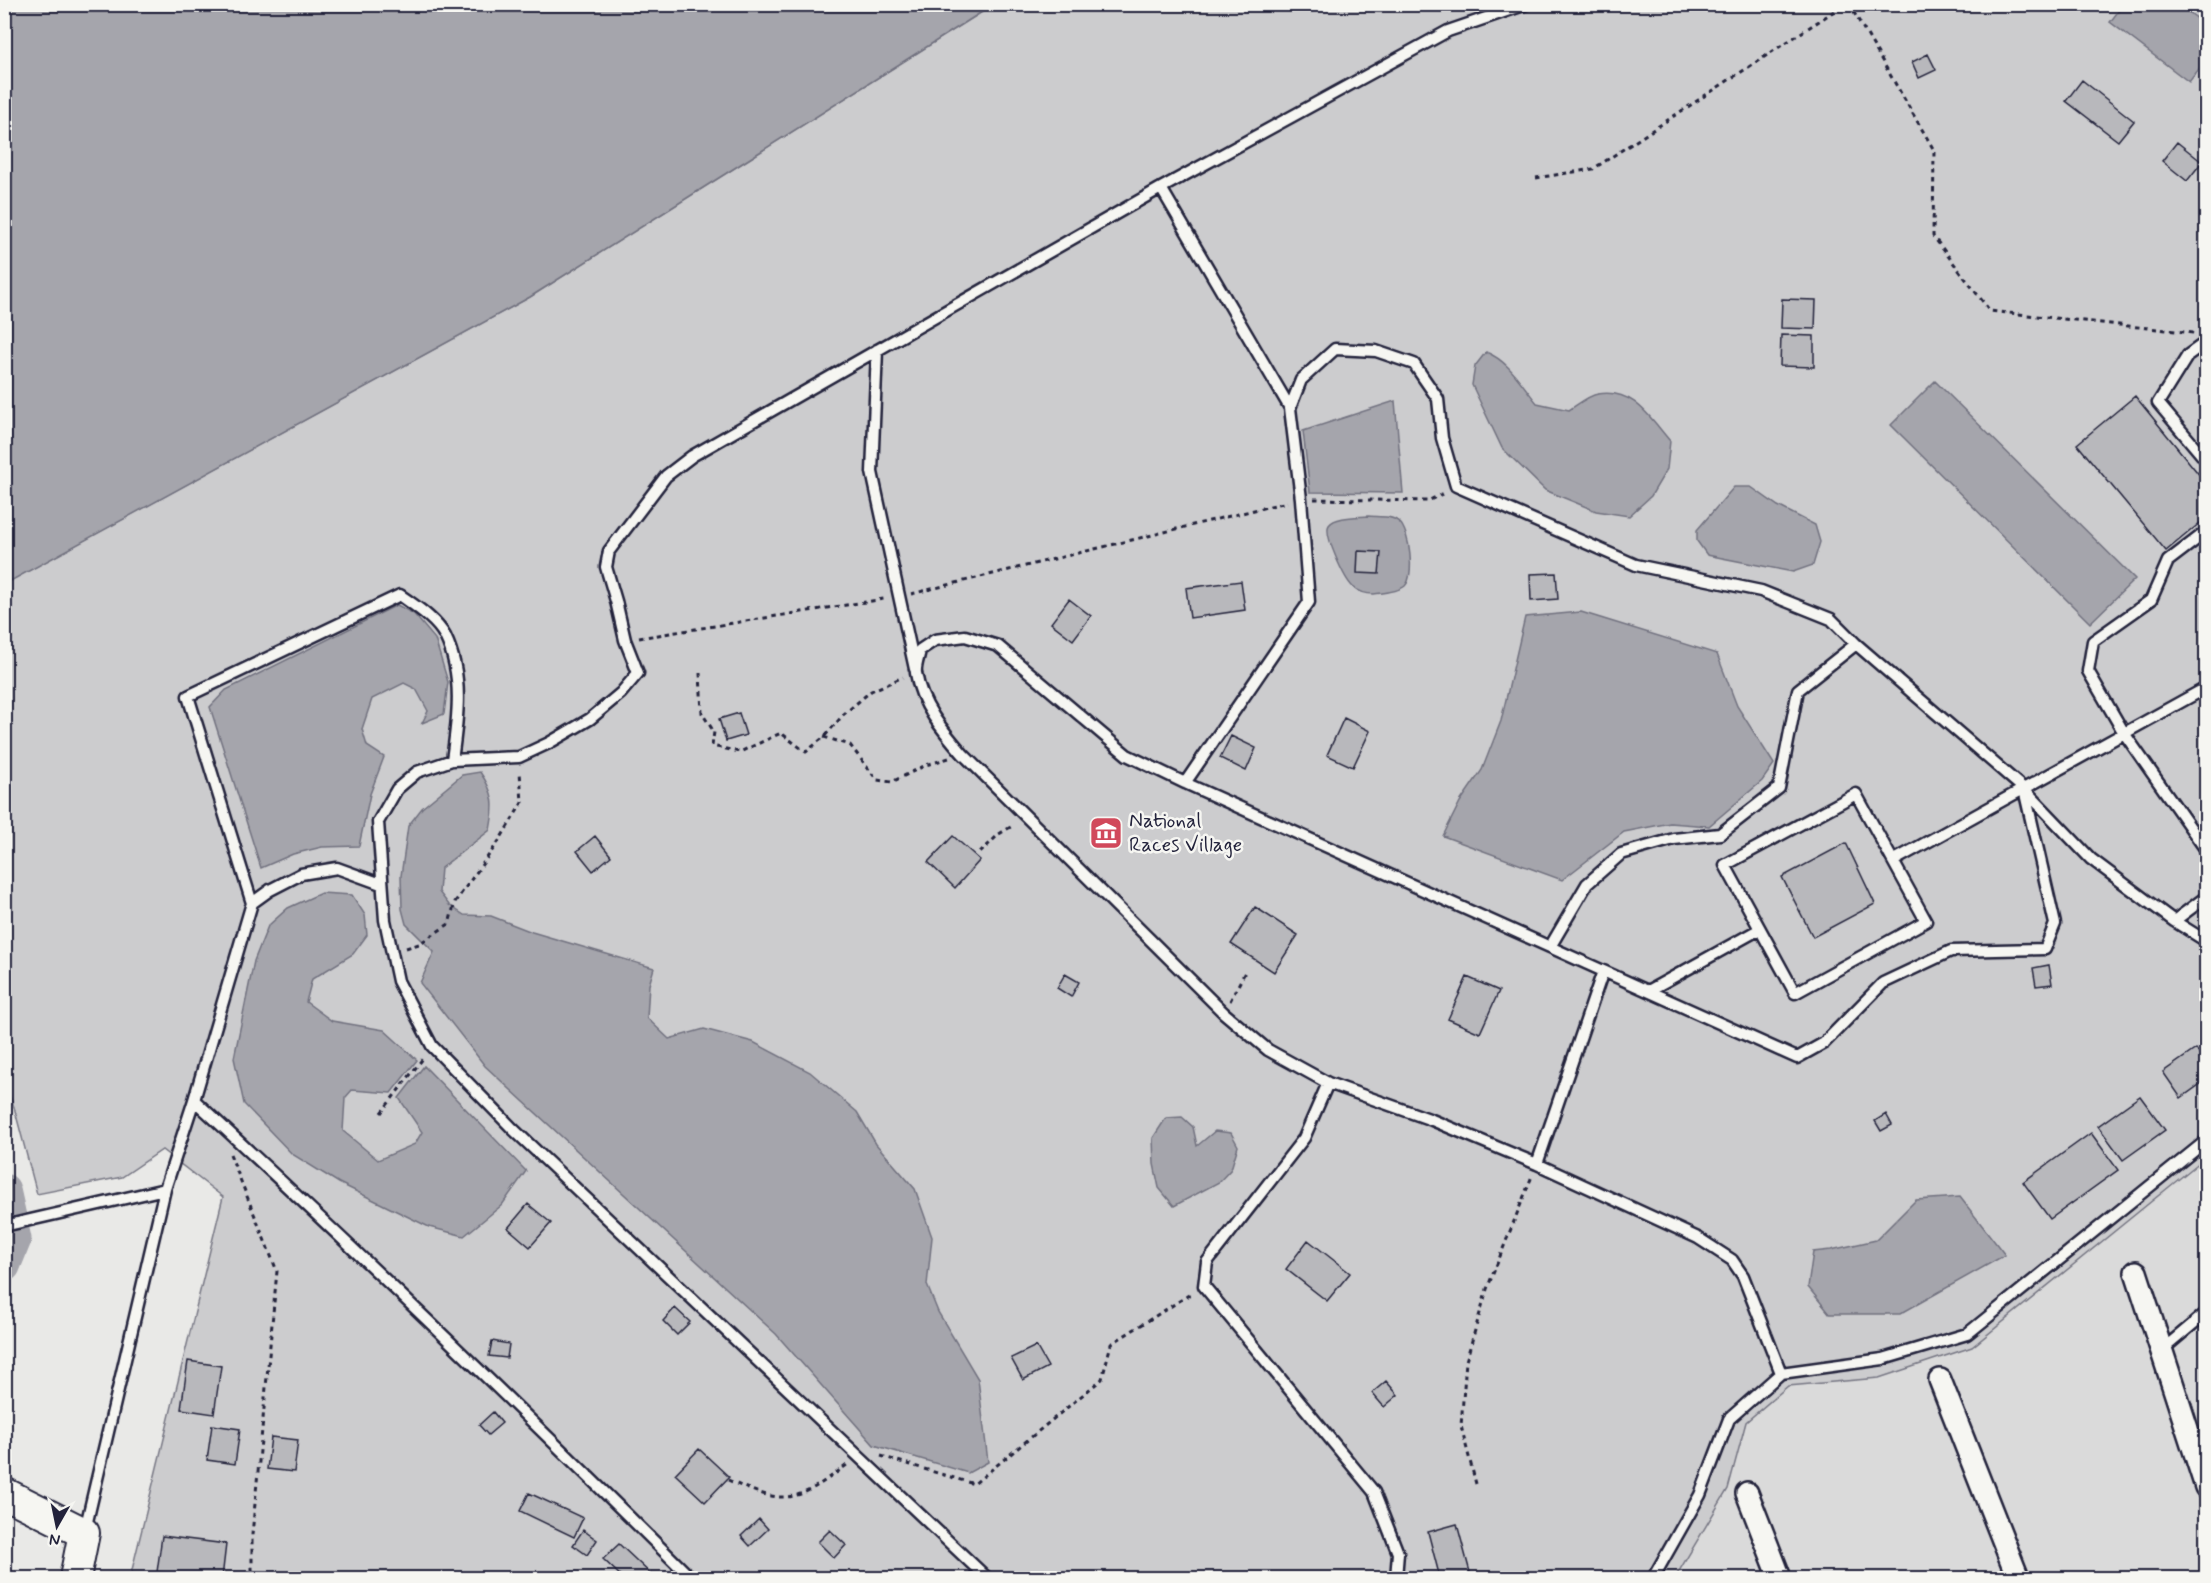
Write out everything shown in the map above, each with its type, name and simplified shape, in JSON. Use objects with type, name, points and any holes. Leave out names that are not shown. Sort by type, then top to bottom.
[{"type":"street","points":[[2136,1272],[2206,1487]]},
{"type":"street","points":[[1940,1380],[2018,1578]]},
{"type":"street","points":[[4,1493],[84,1533],[75,1578]]},
{"type":"street","points":[[1747,1493],[1780,1578]]},
{"type":"lane","points":[[987,1578],[513,1129],[432,1046],[398,981],[385,920],[378,822],[397,789],[417,772],[452,760],[519,757],[549,743],[590,719],[621,693],[638,673],[625,640],[606,567],[609,551],[666,476],[692,456],[1161,188],[1448,31],[1527,4]]},
{"type":"lane","points":[[1161,188],[1290,408],[1301,499],[1309,602],[1185,783]]},
{"type":"lane","points":[[2206,342],[2188,355],[2158,403],[2206,460]]},
{"type":"lane","points":[[1290,408],[1301,380],[1335,349],[1376,351],[1414,364],[1438,399],[1442,438],[1456,486],[1636,566],[1761,591],[1831,619],[1856,644],[2024,789],[2091,859],[2206,941]]},
{"type":"lane","points":[[877,350],[872,472],[898,597],[916,672],[927,706],[944,732],[963,754],[1224,1013],[1268,1050],[1328,1083],[1432,1120],[1537,1164],[1698,1238],[1732,1260],[1743,1276],[1781,1373]]},
{"type":"lane","points":[[2206,532],[2168,561],[2151,600],[2093,641],[2088,670],[2124,733],[2206,850]]},
{"type":"lane","points":[[84,1533],[165,1189],[194,1100],[252,903],[188,696],[400,595],[422,611],[444,634],[457,672],[459,711],[452,760]]},
{"type":"lane","points":[[916,672],[920,650],[934,640],[965,636],[998,646],[1127,755],[1797,1058],[1824,1043],[1883,983],[1952,951],[2045,949],[2055,924],[2024,789]]},
{"type":"lane","points":[[1550,947],[1587,884],[1621,854],[1674,839],[1720,834],[1779,788],[1798,690],[1856,644]]},
{"type":"lane","points":[[1893,861],[2206,688]]},
{"type":"lane","points":[[1856,794],[1893,861],[1926,921],[1795,993],[1725,865],[1856,794]]},
{"type":"lane","points":[[252,903],[270,890],[301,874],[337,868],[381,884]]},
{"type":"lane","points":[[2175,921],[2206,897]]},
{"type":"lane","points":[[1648,991],[1760,928]]},
{"type":"lane","points":[[1537,1164],[1603,970]]},
{"type":"lane","points":[[1328,1083],[1304,1138],[1207,1262],[1204,1286],[1374,1492],[1398,1553],[1396,1578]]},
{"type":"lane","points":[[194,1100],[533,1421],[691,1578]]},
{"type":"lane","points":[[1653,1578],[1700,1495],[1729,1419],[1781,1373],[1883,1359],[1967,1334],[2206,1141]]},
{"type":"lane","points":[[4,1226],[165,1189]]},
{"type":"lane","points":[[2162,1350],[2206,1313]]},
{"type":"path","points":[[1536,178],[1593,169],[1847,4],[1934,150],[1933,236],[1990,311],[2195,333]]},
{"type":"path","points":[[625,640],[898,597],[1301,499],[1428,501],[1456,486]]},
{"type":"path","points":[[700,673],[702,712],[714,732],[712,746],[740,752],[781,733],[806,752],[825,737],[844,714],[871,691],[916,672]]},
{"type":"path","points":[[825,737],[850,745],[877,780],[892,782],[926,765],[963,754]]},
{"type":"path","points":[[419,944],[449,924],[456,902],[522,803],[519,757]]},
{"type":"path","points":[[981,853],[999,834],[1028,816]]},
{"type":"path","points":[[1224,1013],[1245,972]]},
{"type":"path","points":[[381,1113],[432,1046]]},
{"type":"path","points":[[230,1154],[277,1271],[252,1535],[252,1578]]},
{"type":"path","points":[[1476,1484],[1461,1426],[1466,1361],[1486,1289],[1537,1164]]},
{"type":"path","points":[[728,1480],[760,1495],[784,1499],[815,1488],[858,1457],[872,1454],[974,1484],[1102,1379],[1111,1344],[1204,1286]]},
{"type":"shaded area","points":[[5,4],[993,5],[530,297],[5,584]]},
{"type":"shaded area","name":"National Races Village","points":[[993,5],[2206,5],[2206,1157],[1972,1347],[1879,1378],[1788,1386],[1746,1422],[1728,1489],[1675,1578],[130,1578],[223,1197],[162,1150],[122,1177],[37,1194],[14,1107],[5,1083],[4,584],[530,297]]},
{"type":"shaded area","points":[[2123,5],[2179,5],[2206,25],[2206,60],[2189,82],[2110,22]]},
{"type":"shaded area","points":[[1486,352],[1508,367],[1537,403],[1569,410],[1591,396],[1611,393],[1631,400],[1640,407],[1670,441],[1667,469],[1651,496],[1629,516],[1596,511],[1545,490],[1502,448],[1472,385],[1475,366]]},
{"type":"shaded area","points":[[1935,381],[2135,579],[2090,623],[1891,425]]},
{"type":"shaded area","points":[[1395,401],[1403,493],[1310,492],[1303,431]]},
{"type":"shaded area","points":[[1734,487],[1751,487],[1778,506],[1815,525],[1820,542],[1813,565],[1793,572],[1707,555],[1697,541],[1697,530]]},
{"type":"shaded area","points":[[1388,517],[1399,522],[1403,527],[1410,554],[1410,573],[1405,586],[1398,590],[1374,594],[1365,593],[1349,583],[1340,567],[1329,538],[1329,525],[1341,518]]},
{"type":"shaded area","points":[[397,605],[414,614],[435,639],[448,682],[444,714],[422,723],[428,711],[416,689],[404,683],[372,699],[362,729],[367,746],[384,757],[370,794],[359,846],[322,847],[293,854],[261,868],[210,707],[226,690]]},
{"type":"shaded area","points":[[1581,612],[1717,654],[1737,706],[1774,764],[1762,781],[1709,826],[1670,823],[1624,832],[1562,880],[1443,836],[1460,802],[1482,770],[1501,721],[1525,617]]},
{"type":"shaded area","points":[[480,772],[491,793],[493,813],[490,830],[441,868],[439,892],[449,905],[464,915],[491,916],[532,932],[654,968],[649,985],[647,1018],[669,1039],[704,1029],[753,1042],[810,1072],[857,1112],[876,1144],[915,1189],[932,1237],[927,1285],[938,1312],[978,1379],[988,1462],[968,1473],[874,1445],[776,1334],[485,1066],[420,983],[434,952],[406,924],[402,909],[401,876],[408,826],[422,808],[462,775]]},
{"type":"shaded area","points":[[321,893],[352,895],[365,915],[367,935],[353,954],[312,979],[306,1002],[332,1021],[384,1030],[417,1060],[391,1093],[352,1090],[345,1098],[343,1131],[378,1160],[415,1144],[422,1132],[399,1098],[424,1066],[526,1171],[502,1205],[464,1236],[429,1227],[339,1183],[292,1154],[244,1104],[234,1058],[254,961],[268,926],[288,908]]},
{"type":"shaded area","points":[[1182,1117],[1193,1127],[1197,1146],[1215,1131],[1231,1133],[1238,1146],[1231,1169],[1219,1182],[1174,1206],[1159,1188],[1154,1164],[1153,1138],[1166,1118]]},
{"type":"shaded area","points":[[2206,1157],[2206,1578],[1675,1578],[1728,1489],[1746,1422],[1788,1386],[1879,1378],[1972,1347]]},
{"type":"shaded area","points":[[1960,1197],[2005,1255],[1900,1314],[1830,1314],[1808,1287],[1813,1252],[1876,1240],[1916,1200]]},
{"type":"building","points":[[1928,54],[1936,70],[1919,78],[1912,62]]},
{"type":"building","points":[[2082,80],[2134,121],[2118,141],[2066,101]]},
{"type":"building","points":[[2177,142],[2202,162],[2187,181],[2162,161]]},
{"type":"building","points":[[1782,299],[1816,300],[1815,329],[1781,328]]},
{"type":"building","points":[[1781,335],[1814,336],[1814,367],[1780,366]]},
{"type":"building","points":[[2135,396],[2206,483],[2206,518],[2166,551],[2077,444]]},
{"type":"building","points":[[1358,551],[1381,552],[1379,574],[1357,573]]},
{"type":"building","points":[[1556,573],[1558,599],[1531,601],[1530,574]]},
{"type":"building","points":[[1241,581],[1245,610],[1190,618],[1186,588]]},
{"type":"building","points":[[1069,599],[1091,616],[1073,640],[1051,623]]},
{"type":"building","points":[[739,713],[746,735],[726,741],[719,719]]},
{"type":"building","points":[[1344,718],[1370,731],[1353,767],[1327,755]]},
{"type":"building","points":[[1231,736],[1256,748],[1246,771],[1220,758]]},
{"type":"building","points":[[595,836],[611,856],[593,871],[577,851]]},
{"type":"building","points":[[953,836],[980,860],[955,888],[928,862]]},
{"type":"building","points":[[1846,843],[1875,904],[1813,937],[1782,877]]},
{"type":"building","points":[[1255,907],[1298,935],[1274,972],[1231,944]]},
{"type":"building","points":[[2049,965],[2052,984],[2036,986],[2033,968]]},
{"type":"building","points":[[1065,974],[1079,982],[1071,997],[1057,988]]},
{"type":"building","points":[[1467,977],[1499,991],[1480,1033],[1448,1019]]},
{"type":"building","points":[[2196,1049],[2206,1064],[2206,1080],[2181,1098],[2163,1072]]},
{"type":"building","points":[[2140,1096],[2165,1130],[2123,1160],[2098,1126]]},
{"type":"building","points":[[1886,1114],[1892,1125],[1881,1131],[1875,1121]]},
{"type":"building","points":[[2091,1133],[2118,1170],[2050,1219],[2023,1182]]},
{"type":"building","points":[[528,1204],[551,1223],[530,1247],[508,1228]]},
{"type":"building","points":[[1308,1240],[1350,1273],[1327,1301],[1286,1269]]},
{"type":"building","points":[[675,1308],[690,1322],[677,1335],[663,1321]]},
{"type":"building","points":[[492,1341],[509,1344],[507,1358],[489,1356]]},
{"type":"building","points":[[1036,1346],[1048,1367],[1023,1380],[1011,1358]]},
{"type":"building","points":[[188,1361],[221,1366],[214,1414],[181,1409]]},
{"type":"building","points":[[1386,1381],[1398,1395],[1384,1407],[1372,1393]]},
{"type":"building","points":[[493,1412],[502,1423],[488,1435],[479,1425]]},
{"type":"building","points":[[212,1425],[240,1429],[235,1464],[207,1460]]},
{"type":"building","points":[[271,1437],[298,1440],[294,1472],[267,1469]]},
{"type":"building","points":[[699,1449],[729,1477],[705,1502],[675,1474]]},
{"type":"building","points":[[529,1493],[583,1518],[574,1537],[520,1511]]},
{"type":"building","points":[[759,1519],[768,1529],[750,1546],[741,1536]]},
{"type":"building","points":[[1457,1524],[1471,1576],[1440,1578],[1428,1532]]},
{"type":"building","points":[[583,1530],[597,1540],[587,1555],[573,1545]]},
{"type":"building","points":[[830,1530],[846,1545],[834,1558],[818,1542]]},
{"type":"building","points":[[162,1536],[226,1544],[222,1578],[157,1572]]},
{"type":"building","points":[[619,1544],[655,1578],[623,1578],[603,1559]]},
{"type":"building","points":[[277,1574],[303,1575],[303,1578],[277,1578]]},
{"type":"waterway","points":[[4,1190],[15,1239],[4,1266]]},
{"type":"place","name":"National Races Village","points":[[1106,833]]}]
